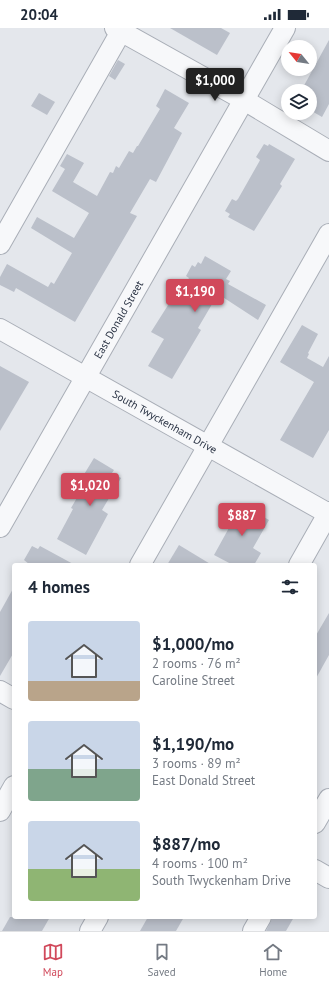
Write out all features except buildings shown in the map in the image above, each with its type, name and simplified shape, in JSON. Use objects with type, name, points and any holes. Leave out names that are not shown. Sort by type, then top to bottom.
[{"type":"street","name":"East Donald Street","points":[[0,527],[286,28]]},
{"type":"street","points":[[0,244],[120,29],[329,151]]},
{"type":"street","points":[[141,563],[329,234]]},
{"type":"street","name":"South Twyckenham Drive","points":[[0,329],[329,513]]},
{"type":"street","points":[[300,563],[329,513]]},
{"type":"street","points":[[0,691],[12,698]]},
{"type":"street","points":[[0,811],[12,790]]},
{"type":"street","points":[[317,820],[329,799]]},
{"type":"street","points":[[317,871],[329,878]]},
{"type":"street","points":[[90,931],[97,919]]},
{"type":"street","points":[[253,931],[260,919]]}]
